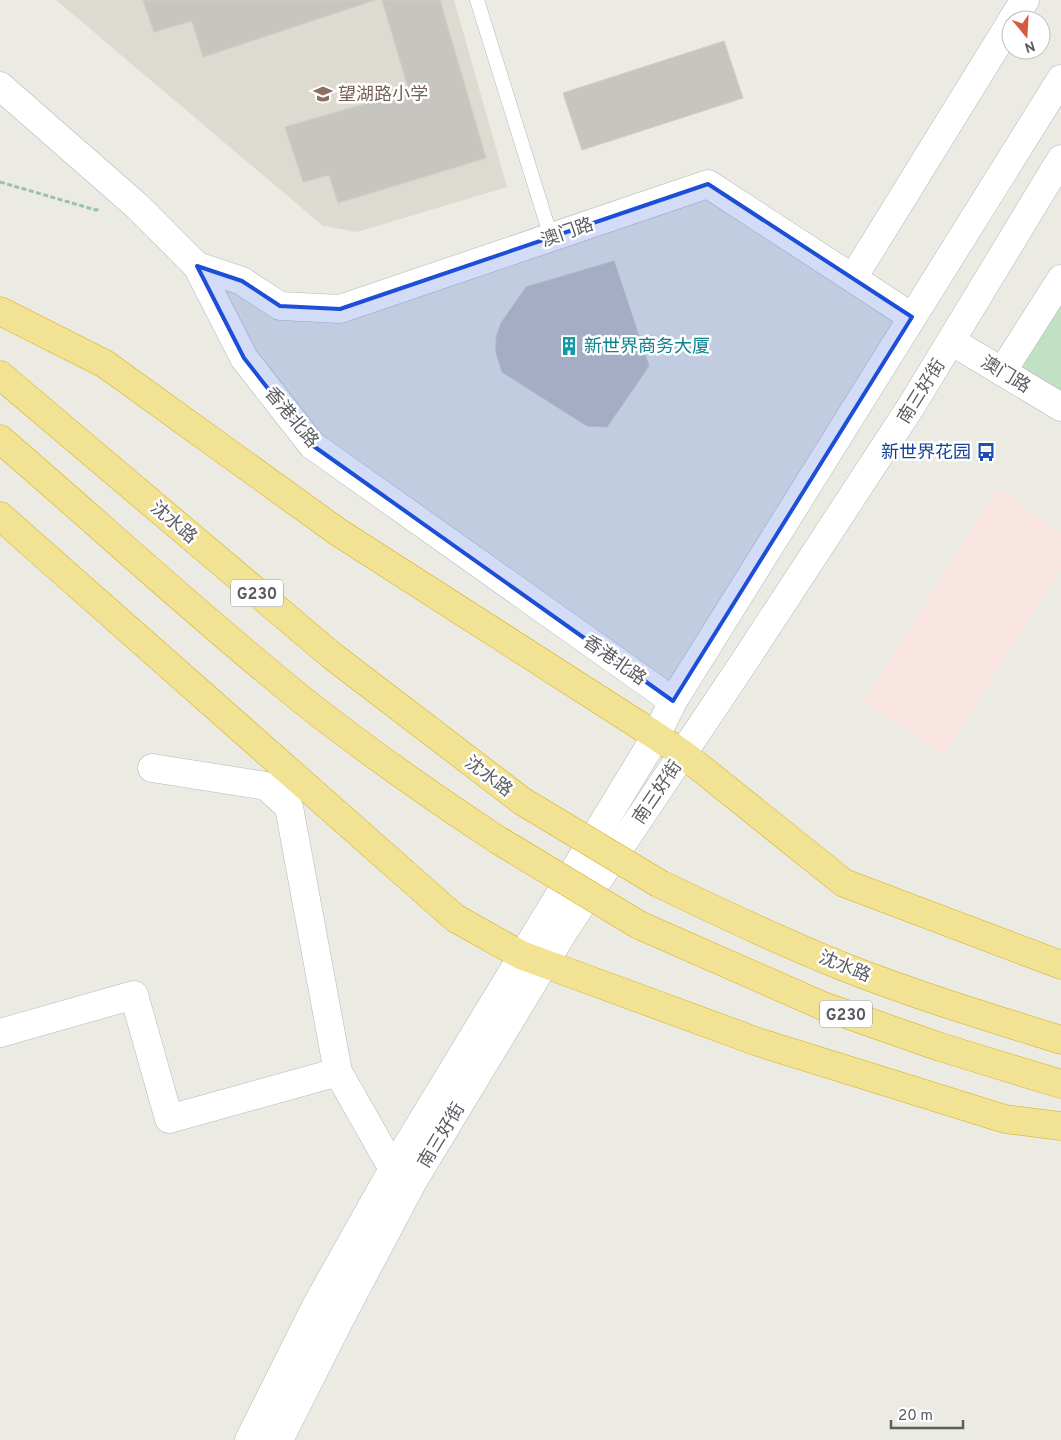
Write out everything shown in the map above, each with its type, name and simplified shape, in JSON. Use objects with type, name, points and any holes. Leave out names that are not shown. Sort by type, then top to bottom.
[{"type":"highway","points":[[0,311],[106,364],[338,532],[683,754],[844,882],[1061,965]]},
{"type":"highway","name":"沈水路","points":[[0,375],[331,655],[522,801],[660,884],[752,927],[844,967],[938,1001],[1061,1040]]},
{"type":"highway","name":"G230","points":[[0,439],[196,611],[301,699],[417,786],[498,840],[639,925],[823,1006],[940,1047],[1061,1084]]},
{"type":"highway","points":[[0,516],[455,918],[533,959],[758,1042],[1006,1118],[1061,1126]]},
{"type":"street","points":[[852,278],[1001,39]]},
{"type":"street","points":[[249,1440],[316,1306],[393,1169],[533,959],[656,736],[673,701],[1061,79]]},
{"type":"street","name":"香港北路","points":[[0,86],[137,206],[197,266],[244,358],[312,445],[673,701]]},
{"type":"street","name":"南三好街","points":[[279,1440],[340,1319],[533,959],[564,931],[683,754],[912,405],[1061,159]]},
{"type":"street","name":"澳门路","points":[[197,266],[242,281],[280,306],[340,309],[708,184],[912,318]]},
{"type":"street","points":[[1002,372],[1061,279]]},
{"type":"street","name":"澳门路","points":[[951,342],[1061,407]]},
{"type":"street","points":[[152,768],[266,786],[289,807],[338,1072],[393,1169]]},
{"type":"street","points":[[0,1033],[134,995],[169,1119],[338,1072]]},
{"type":"lane","points":[[478,0],[551,237]]},
{"type":"path","points":[[0,182],[96,210],[137,206]]},
{"type":"highlighted area","points":[[708,184],[912,317],[673,701],[312,445],[244,358],[197,266],[242,281],[280,306],[340,309]]},
{"type":"shaded area","name":"望湖路小学","points":[[56,0],[454,0],[507,187],[357,232],[323,226]]},
{"type":"shaded area","points":[[997,488],[1061,532],[1061,569],[944,755],[863,703]]},
{"type":"green space","points":[[1061,279],[1061,407],[1002,372]]},
{"type":"building","points":[[143,0],[375,0],[203,57],[192,21],[154,32]]},
{"type":"building","points":[[382,0],[440,0],[486,158],[338,203],[329,175],[303,182],[285,127],[409,91]]},
{"type":"building","points":[[724,41],[743,98],[582,150],[563,93]]},
{"type":"building","name":"新世界商务大厦","points":[[614,261],[649,366],[607,427],[587,426],[502,372],[496,353],[496,338],[501,323],[526,287]]},
{"type":"place","name":"望湖路小学","points":[[323,94]]},
{"type":"place","name":"新世界商务大厦","points":[[569,346]]},
{"type":"place","name":"新世界花园","points":[[986,452]]}]
